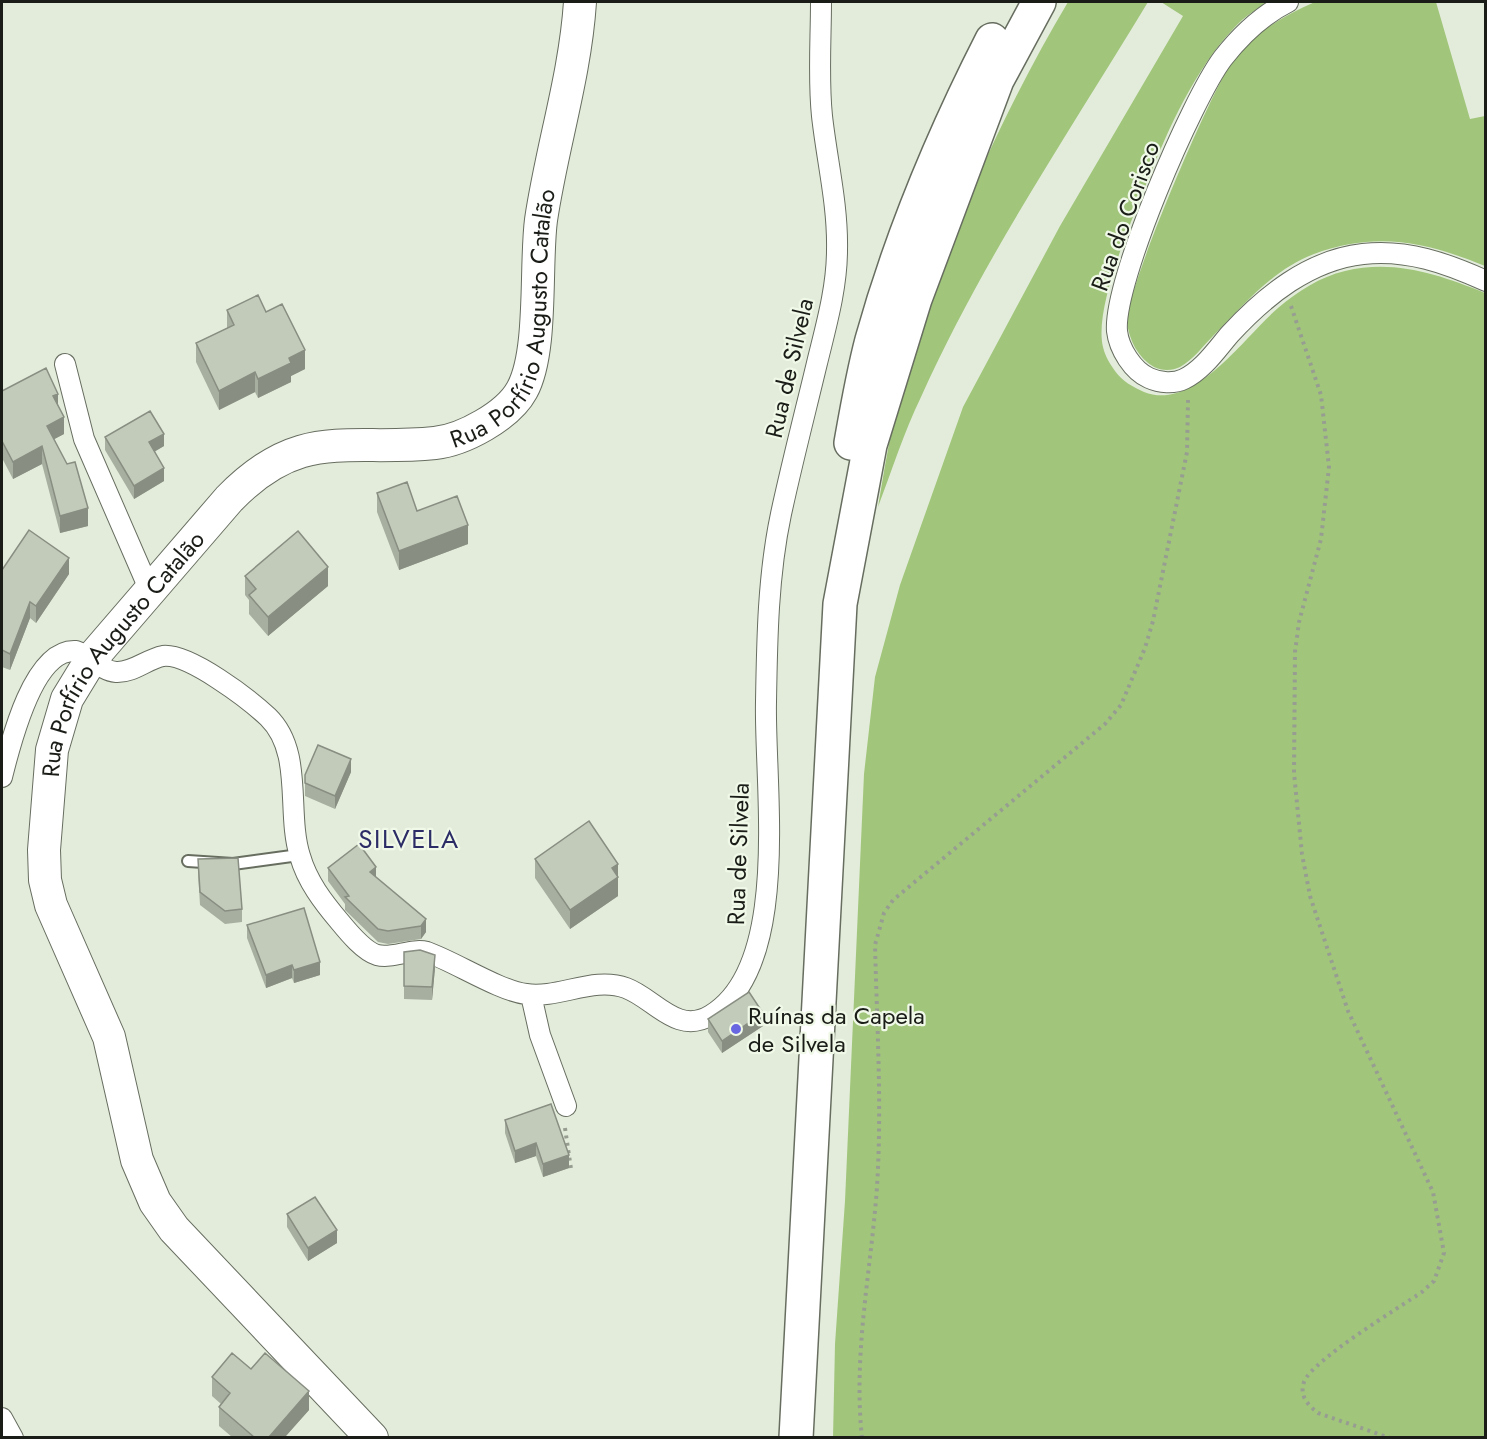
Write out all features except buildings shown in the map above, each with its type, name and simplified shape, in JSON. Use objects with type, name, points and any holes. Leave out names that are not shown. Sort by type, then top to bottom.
[{"type":"highway","points":[[777,1437],[821,601],[872,341],[894,271],[943,143],[967,89],[1013,2]]},
{"type":"highway","points":[[796,1437],[840,604],[870,445],[915,299],[997,80],[1039,2]]},
{"type":"main road","name":"Rua Porfírio Augusto Catalão","points":[[372,1437],[174,1229],[155,1202],[137,1160],[109,1037],[51,905],[45,880],[45,839],[55,732],[67,699],[92,658],[229,499],[266,467],[297,453],[333,444],[449,441],[481,426],[521,392],[532,361],[542,219],[574,64],[579,2]]},
{"type":"street","name":"Rua de Silvela","points":[[2,777],[23,709],[44,668],[56,655],[68,650],[92,658],[116,672],[133,669],[162,657],[177,658],[227,686],[268,717],[277,727],[288,748],[295,836],[299,855],[318,894],[349,933],[369,950],[378,955],[417,950],[427,952],[516,992],[531,995],[602,984],[616,985],[635,992],[659,1011],[687,1021],[699,1020],[715,1011],[737,989],[756,952],[766,908],[766,706],[774,547],[830,311],[837,250],[834,201],[820,90],[821,2]]},
{"type":"street","name":"Rua do Corisco","points":[[1184,379],[1172,382],[1147,378],[1128,359],[1117,332],[1122,294],[1150,211],[1207,82],[1238,40],[1255,23],[1287,2]]},
{"type":"street","points":[[1184,379],[1205,362],[1251,314],[1283,286],[1298,275],[1337,260],[1383,252],[1437,261],[1485,280]]},
{"type":"street","points":[[65,364],[84,440],[150,591]]},
{"type":"street","points":[[531,995],[540,1035],[566,1106]]},
{"type":"street","points":[[2,1418],[14,1437]]},
{"type":"lane","points":[[188,861],[233,864],[299,855]]},
{"type":"path","points":[[1283,286],[1321,395],[1329,458],[1327,504],[1321,539],[1299,622],[1295,652],[1294,773],[1302,854],[1310,896],[1348,1011],[1433,1192],[1444,1253],[1434,1281],[1422,1292],[1324,1360],[1304,1380],[1302,1389],[1309,1406],[1318,1413],[1390,1437]]},
{"type":"path","points":[[862,1437],[858,1374],[879,1143],[875,945],[878,928],[884,913],[908,886],[1029,785],[1083,745],[1121,705],[1145,648],[1153,621],[1186,452],[1189,414],[1184,379]]},
{"type":"path","points":[[566,1106],[566,1143],[571,1169]]},
{"type":"green space","points":[[1068,2],[1148,2],[1028,196],[972,295],[915,410],[878,507],[897,406],[928,302],[962,213],[1001,127],[1022,84]]},
{"type":"green space","points":[[1161,2],[1268,2],[1242,20],[1201,71],[1169,130],[1136,209],[1110,284],[1102,330],[1105,354],[1121,378],[1144,392],[1163,395],[1181,391],[1199,382],[1217,368],[1293,296],[1318,281],[1345,271],[1382,267],[1399,268],[1434,275],[1485,293],[1485,1437],[833,1438],[835,1344],[845,1201],[864,774],[875,677],[900,585],[963,407],[1060,226],[1183,16]]},
{"type":"green space","points":[[1315,2],[1436,2],[1470,119],[1485,116],[1485,266],[1442,251],[1401,242],[1359,243],[1314,254],[1285,269],[1272,279],[1185,364],[1170,370],[1154,367],[1143,359],[1130,335],[1127,322],[1130,303],[1154,234],[1189,149],[1221,80],[1240,52],[1269,26]]},
{"type":"place","name":"Ruínas da Capela de Silvela","points":[[736,1029]]},
{"type":"district","name":"SILVELA","points":[[409,839]]}]
